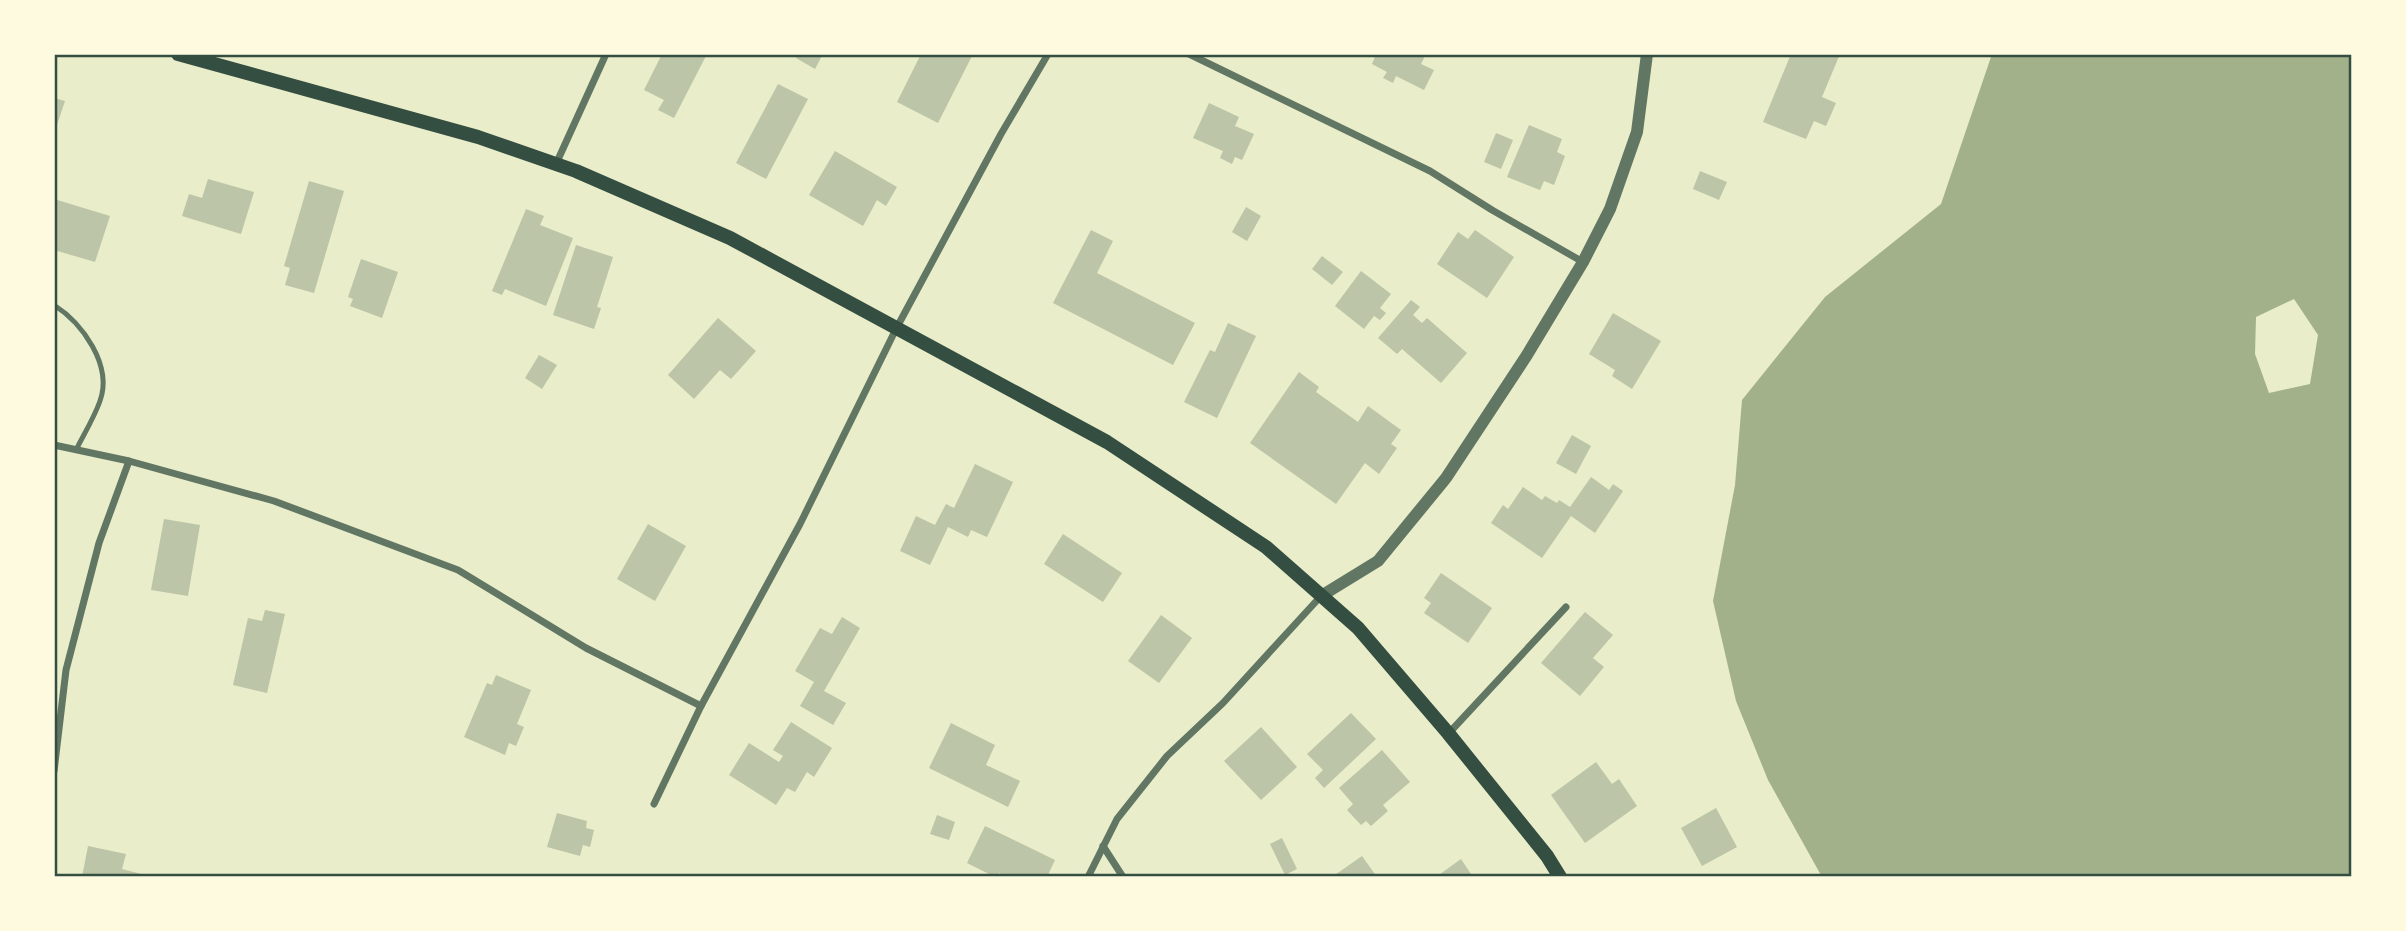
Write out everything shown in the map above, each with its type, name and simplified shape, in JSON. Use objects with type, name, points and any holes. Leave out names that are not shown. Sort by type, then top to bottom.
[{"type":"main road","points":[[178,54],[478,137],[555,164],[730,238],[1107,442],[1266,547],[1358,628],[1448,733],[1547,856],[1560,877]]},
{"type":"street","points":[[555,164],[606,54]]},
{"type":"street","points":[[654,804],[701,706],[800,524],[896,328],[1001,134],[1048,54]]},
{"type":"street","points":[[1189,54],[1430,171],[1583,262]]},
{"type":"street","points":[[1088,877],[1117,819],[1167,756],[1223,703],[1321,596],[1378,561],[1447,478],[1527,355],[1583,262],[1611,209],[1637,132],[1647,54]]},
{"type":"street","points":[[54,445],[129,461],[274,501],[458,570],[586,648],[701,706]]},
{"type":"street","points":[[54,771],[66,670],[99,542],[129,461]]},
{"type":"street","points":[[1448,733],[1566,607]]},
{"type":"street","points":[[1103,846],[1123,877]]},
{"type":"lane","points":[[54,305],[70,315],[91,344],[104,373],[101,399],[76,450]]},
{"type":"shaded area","points":[[1992,54],[2352,54],[2352,877],[1822,877],[1768,780],[1736,701],[1713,601],[1735,485],[1742,400],[1825,297],[1941,204]],"holes":[[[2294,299],[2318,335],[2310,384],[2269,393],[2255,354],[2256,317]]]},
{"type":"building","points":[[662,54],[707,54],[674,118],[658,110],[664,100],[644,90]]},
{"type":"building","points":[[798,54],[823,54],[815,69],[796,58]]},
{"type":"building","points":[[921,54],[973,54],[938,123],[897,102]]},
{"type":"building","points":[[1376,54],[1426,54],[1421,64],[1434,70],[1424,90],[1396,76],[1393,83],[1383,78],[1387,72],[1372,64]]},
{"type":"building","points":[[1791,54],[1840,54],[1822,97],[1836,103],[1826,126],[1814,121],[1806,139],[1763,122]]},
{"type":"building","points":[[778,84],[808,99],[766,179],[736,163]]},
{"type":"building","points":[[54,98],[65,101],[55,131],[54,131]]},
{"type":"building","points":[[1209,103],[1239,117],[1235,126],[1254,134],[1242,160],[1235,157],[1232,164],[1220,158],[1223,151],[1193,138]]},
{"type":"building","points":[[1529,125],[1562,139],[1557,152],[1565,156],[1554,185],[1544,181],[1540,190],[1507,177]]},
{"type":"building","points":[[1496,133],[1513,140],[1501,169],[1484,162]]},
{"type":"building","points":[[835,151],[897,187],[886,206],[877,200],[863,226],[809,195]]},
{"type":"building","points":[[1700,171],[1727,182],[1719,200],[1693,189]]},
{"type":"building","points":[[208,179],[254,192],[241,234],[182,216],[189,194],[202,198]]},
{"type":"building","points":[[309,181],[344,191],[314,293],[285,285],[290,268],[284,266]]},
{"type":"building","points":[[54,199],[110,216],[95,262],[54,250]]},
{"type":"building","points":[[1246,207],[1261,216],[1247,241],[1232,232]]},
{"type":"building","points":[[526,209],[544,216],[540,225],[573,238],[546,306],[505,289],[502,295],[492,291]]},
{"type":"building","points":[[1091,230],[1113,241],[1097,273],[1195,323],[1173,365],[1053,303]]},
{"type":"building","points":[[1475,230],[1514,257],[1487,298],[1437,264],[1458,232],[1468,239]]},
{"type":"building","points":[[576,245],[613,257],[597,307],[601,308],[594,329],[553,315]]},
{"type":"building","points":[[1322,256],[1343,272],[1332,285],[1312,269]]},
{"type":"building","points":[[361,259],[398,272],[382,318],[350,306],[353,299],[348,297]]},
{"type":"building","points":[[1361,271],[1391,294],[1380,308],[1386,313],[1380,320],[1374,316],[1364,329],[1335,306]]},
{"type":"building","points":[[1411,300],[1420,307],[1413,315],[1422,323],[1427,318],[1467,353],[1441,383],[1402,349],[1397,354],[1378,338]]},
{"type":"building","points":[[1613,313],[1661,341],[1632,389],[1612,376],[1615,370],[1589,354]]},
{"type":"building","points":[[718,318],[756,351],[731,379],[720,370],[694,399],[668,375]]},
{"type":"building","points":[[1228,323],[1256,336],[1217,418],[1184,402],[1210,350],[1215,352]]},
{"type":"building","points":[[539,355],[557,365],[542,389],[525,378]]},
{"type":"building","points":[[1299,372],[1319,387],[1316,392],[1358,422],[1368,406],[1401,430],[1391,444],[1397,448],[1379,474],[1365,463],[1336,504],[1250,443]]},
{"type":"building","points":[[1572,435],[1591,446],[1576,474],[1556,463]]},
{"type":"building","points":[[975,464],[1013,482],[987,537],[971,530],[968,537],[948,527],[930,565],[900,551],[916,516],[935,525],[946,504],[954,508]]},
{"type":"building","points":[[1591,477],[1609,490],[1613,484],[1623,491],[1595,533],[1571,516],[1542,558],[1491,523],[1503,505],[1508,509],[1523,487],[1542,500],[1545,496],[1570,507]]},
{"type":"building","points":[[164,519],[200,525],[188,596],[151,590]]},
{"type":"building","points":[[648,524],[686,546],[655,601],[617,579]]},
{"type":"building","points":[[1063,534],[1122,573],[1103,602],[1044,564]]},
{"type":"building","points":[[1441,573],[1492,608],[1468,643],[1424,613],[1431,603],[1424,598]]},
{"type":"building","points":[[265,610],[285,614],[267,693],[233,685],[248,618],[262,621]]},
{"type":"building","points":[[1585,612],[1613,635],[1593,658],[1604,667],[1580,696],[1541,663]]},
{"type":"building","points":[[1161,615],[1192,638],[1159,683],[1128,661]]},
{"type":"building","points":[[842,617],[860,628],[824,691],[846,703],[833,725],[800,706],[814,682],[795,671],[820,628],[832,634]]},
{"type":"building","points":[[496,675],[531,690],[517,724],[524,727],[516,746],[509,743],[505,755],[464,737],[487,683],[492,685]]},
{"type":"building","points":[[1351,713],[1376,739],[1324,788],[1315,778],[1323,770],[1307,754]]},
{"type":"building","points":[[791,722],[832,748],[814,777],[807,772],[795,792],[787,788],[776,805],[729,775],[749,743],[779,762],[783,756],[773,750]]},
{"type":"building","points":[[951,723],[995,745],[986,765],[1020,781],[1008,807],[929,768]]},
{"type":"building","points":[[1261,727],[1297,767],[1261,800],[1224,761]]},
{"type":"building","points":[[1382,750],[1410,782],[1383,805],[1388,811],[1371,826],[1366,821],[1361,825],[1347,810],[1353,804],[1339,788]]},
{"type":"building","points":[[1596,762],[1612,784],[1619,779],[1637,806],[1585,843],[1551,795]]},
{"type":"building","points":[[1716,808],[1737,847],[1702,866],[1681,828]]},
{"type":"building","points":[[557,813],[587,821],[586,828],[594,830],[590,847],[583,845],[580,856],[547,847]]},
{"type":"building","points":[[937,815],[955,822],[949,840],[930,834]]},
{"type":"building","points":[[985,826],[1055,860],[1047,877],[1007,877],[999,873],[998,877],[995,877],[967,863]]},
{"type":"building","points":[[1282,838],[1297,869],[1285,875],[1270,844]]},
{"type":"building","points":[[88,846],[126,854],[122,869],[153,877],[82,877]]},
{"type":"building","points":[[1362,856],[1377,877],[1332,877]]},
{"type":"building","points":[[1461,859],[1473,877],[1436,877]]}]
